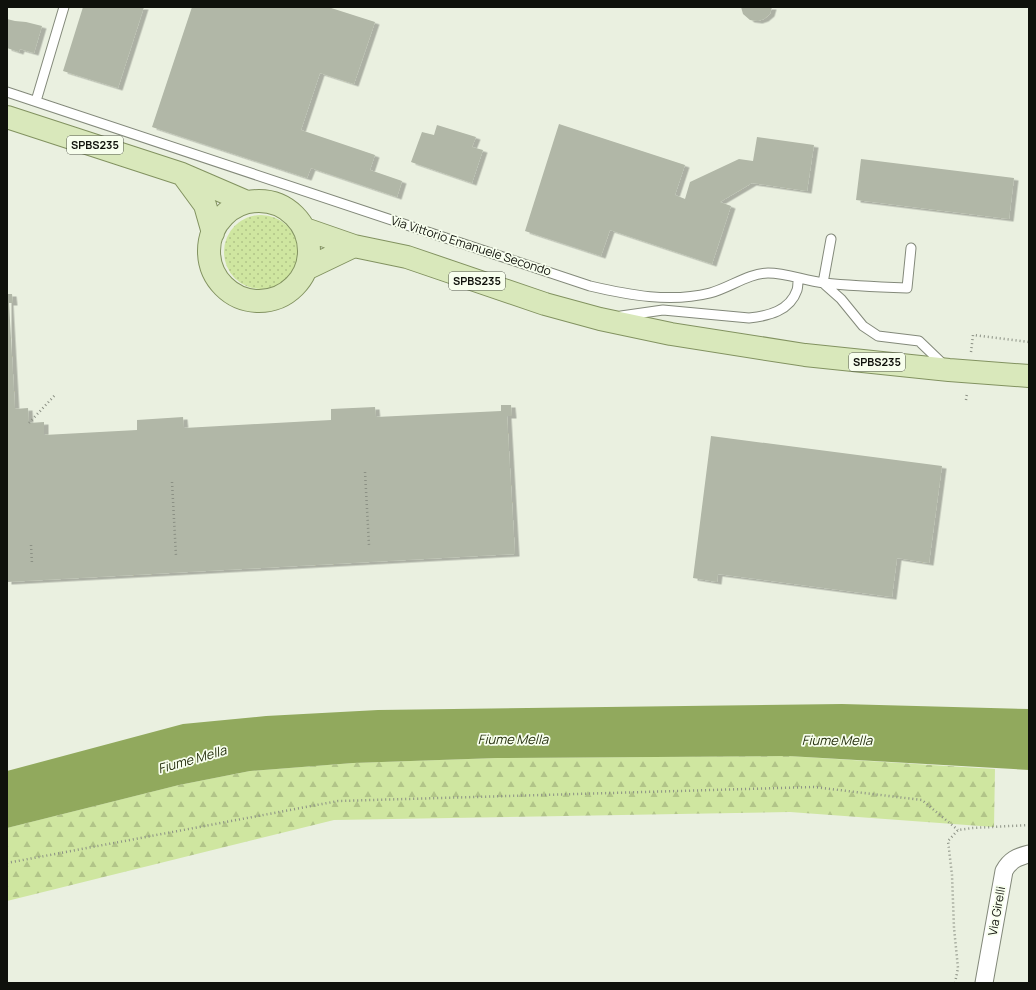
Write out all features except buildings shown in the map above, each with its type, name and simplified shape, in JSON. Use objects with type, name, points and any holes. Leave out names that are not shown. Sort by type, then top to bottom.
[{"type":"main road","name":"SPBS235","points":[[7,117],[182,174],[247,202]]},
{"type":"main road","name":"SPBS235","points":[[182,174],[205,205],[213,233]]},
{"type":"main road","name":"SPBS235","points":[[264,201],[281,206],[295,215],[304,230],[309,246],[308,263],[306,269],[296,286],[275,299],[258,301],[242,298],[228,291],[218,279],[211,264],[209,249],[213,233],[221,219],[232,209],[247,202],[264,201]]},
{"type":"main road","name":"SPBS235","points":[[304,230],[354,246],[407,257],[545,304],[600,319],[671,334],[805,355],[949,370],[1029,376]]},
{"type":"main road","points":[[306,269],[354,246]]},
{"type":"street","name":"Via Girelli","points":[[984,983],[1004,871],[1008,863],[1017,857],[1029,854]]},
{"type":"lane","points":[[36,101],[64,7]]},
{"type":"lane","name":"Via Vittorio Emanuele Secondo","points":[[7,92],[597,287],[630,295],[660,298],[710,293],[727,288],[749,277],[766,273],[782,274],[823,283],[907,288],[911,248]]},
{"type":"lane","points":[[831,239],[823,283],[841,299],[863,326],[878,336],[919,341],[949,370]]},
{"type":"lane","points":[[600,319],[663,310],[749,318],[764,316],[778,312],[789,303],[797,291],[798,278]]},
{"type":"path","points":[[29,423],[54,395]]},
{"type":"path","points":[[365,472],[370,545]]},
{"type":"path","points":[[172,482],[176,556]]},
{"type":"path","points":[[31,545],[32,564]]},
{"type":"path","points":[[7,863],[338,801],[814,788],[922,800],[958,830]]},
{"type":"path","points":[[955,983],[958,968],[954,928],[952,875],[948,841],[958,830],[1029,825]]},
{"type":"green space","points":[[254,215],[268,215],[282,221],[292,231],[298,245],[298,259],[292,273],[282,283],[268,289],[254,289],[240,283],[230,273],[224,259],[224,245],[230,231],[240,221]]},
{"type":"green space","points":[[788,756],[995,769],[994,827],[790,812],[334,820],[7,901],[7,828],[179,785],[250,771],[353,763],[497,758]]},
{"type":"water","name":"Fiume Mella","points":[[842,704],[1029,709],[1029,770],[788,756],[497,758],[353,763],[250,771],[179,785],[7,828],[7,771],[183,724],[266,716],[378,710]]}]
